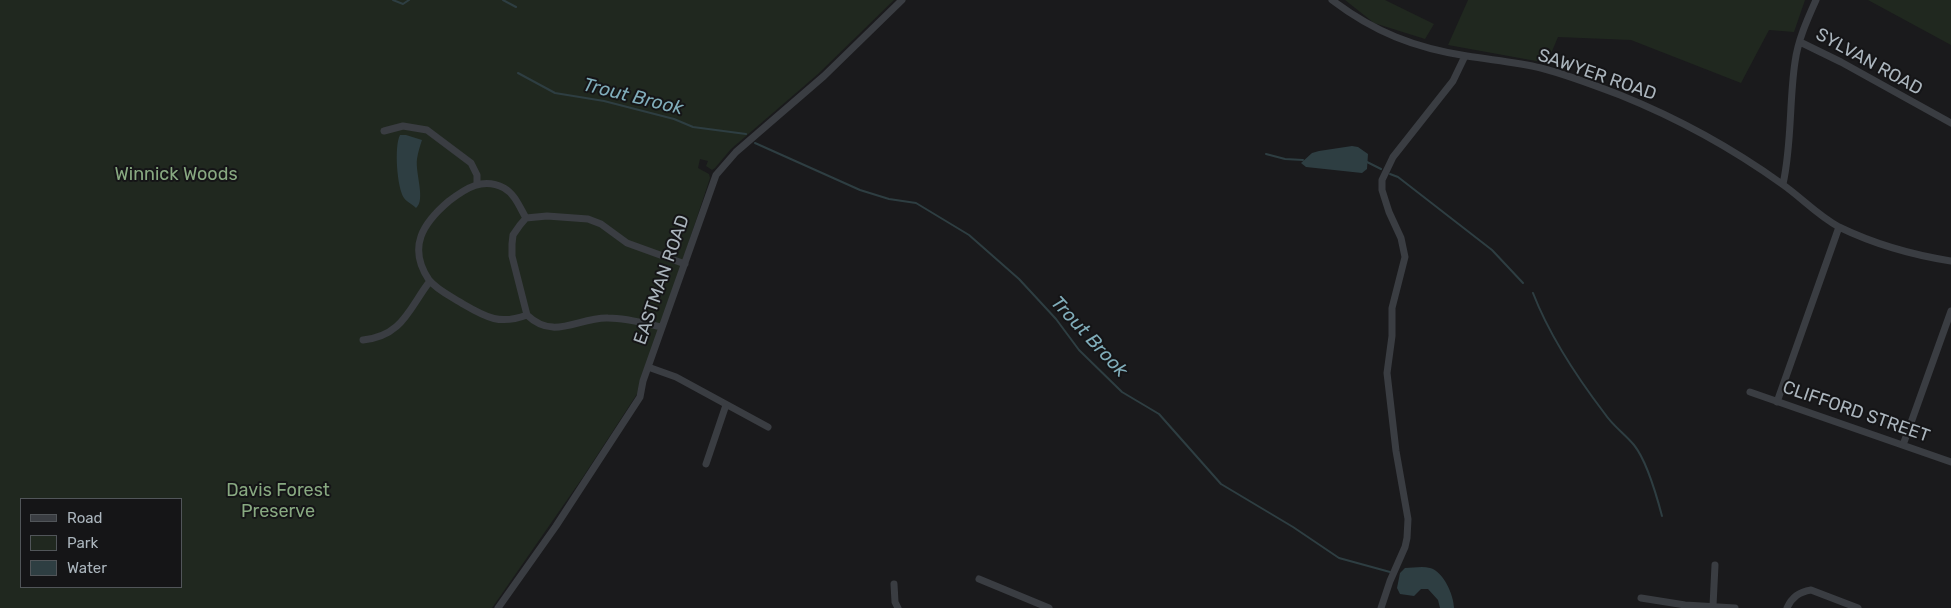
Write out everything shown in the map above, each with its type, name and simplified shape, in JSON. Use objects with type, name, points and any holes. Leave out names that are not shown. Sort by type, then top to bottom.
[{"type":"street","name":"EASTMAN ROAD","points":[[498,608],[556,526],[640,397],[643,381],[661,327],[716,175],[724,163],[824,76],[902,0]]},
{"type":"street","name":"SAWYER ROAD","points":[[1332,0],[1357,18],[1388,35],[1440,51],[1541,68],[1621,96],[1689,127],[1784,185],[1815,212],[1839,227],[1880,243],[1951,261]]},
{"type":"street","points":[[1784,185],[1788,160],[1794,66],[1800,42],[1816,0]]},
{"type":"street","name":"SYLVAN ROAD","points":[[1800,42],[1841,62],[1951,123]]},
{"type":"street","points":[[1381,608],[1390,581],[1405,547],[1408,529],[1392,424],[1387,373],[1392,336],[1392,308],[1405,257],[1401,238],[1389,212],[1382,190],[1382,180],[1393,157],[1453,81],[1464,56]]},
{"type":"street","points":[[384,131],[394,126],[427,130],[472,163],[477,176],[477,184]]},
{"type":"street","points":[[526,218],[514,198],[505,189],[491,183],[477,184],[464,189],[430,218],[421,236],[420,256],[430,281],[484,316],[500,321],[516,320],[527,316]]},
{"type":"street","points":[[661,327],[608,318],[595,319],[567,327],[547,327],[532,320],[527,316],[512,256],[513,235],[526,218],[547,216],[588,219],[601,224],[627,243],[685,264]]},
{"type":"street","points":[[1777,402],[1839,227]]},
{"type":"street","points":[[364,340],[382,337],[392,332],[430,281]]},
{"type":"street","points":[[1903,445],[1951,312]]},
{"type":"street","points":[[648,367],[676,377],[768,427]]},
{"type":"street","name":"CLIFFORD STREET","points":[[1750,392],[1951,462]]},
{"type":"street","points":[[706,464],[726,405]]},
{"type":"street","points":[[1714,606],[1715,565]]},
{"type":"street","points":[[979,579],[1049,608]]},
{"type":"street","points":[[894,584],[895,602],[898,608]]},
{"type":"street","points":[[1787,608],[1796,596],[1803,591],[1811,590],[1858,608]]},
{"type":"street","points":[[1640,598],[1685,605],[1735,608]]},
{"type":"green space","points":[[0,0],[894,0],[818,74],[731,149],[715,168],[712,170],[706,166],[708,161],[700,159],[698,168],[709,174],[710,178],[643,381],[637,394],[583,477],[492,608],[0,608]]},
{"type":"green space","points":[[1345,0],[1385,0],[1434,24],[1425,39],[1374,23]]},
{"type":"green space","points":[[1468,0],[1805,0],[1794,32],[1769,30],[1741,83],[1631,40],[1558,37],[1547,63],[1448,45]]},
{"type":"green space","points":[[1868,0],[1951,0],[1951,45]]},
{"type":"water","points":[[400,135],[422,140],[417,159],[420,199],[416,208],[404,198],[398,177],[397,148]]},
{"type":"water","points":[[1352,146],[1358,147],[1368,154],[1367,169],[1362,173],[1306,167],[1301,163],[1312,153]]},
{"type":"water","points":[[1427,567],[1435,570],[1450,590],[1454,608],[1440,608],[1438,600],[1428,589],[1421,589],[1414,596],[1400,594],[1397,588],[1400,573],[1405,568]]},
{"type":"waterway","points":[[393,0],[403,4],[409,0]]},
{"type":"waterway","points":[[503,0],[516,7]]},
{"type":"waterway","name":"Trout Brook","points":[[518,73],[555,93],[604,101],[674,119],[693,127],[746,134]]},
{"type":"waterway","name":"Trout Brook","points":[[755,143],[860,190],[889,199],[916,203],[969,235],[1019,279],[1056,319],[1079,350],[1122,392],[1159,414],[1221,484],[1293,527],[1339,558],[1390,572]]},
{"type":"waterway","points":[[1266,154],[1285,159],[1303,160]]},
{"type":"waterway","points":[[1367,162],[1381,169]]},
{"type":"waterway","points":[[1390,174],[1398,177],[1492,250],[1523,283]]},
{"type":"waterway","points":[[1533,293],[1547,325],[1574,371],[1608,418],[1634,445],[1643,460],[1662,516]]},
{"type":"park label","name":"Winnick Woods","points":[[176,175]]},
{"type":"park label","name":"Davis Forest Preserve","points":[[278,501]]}]
